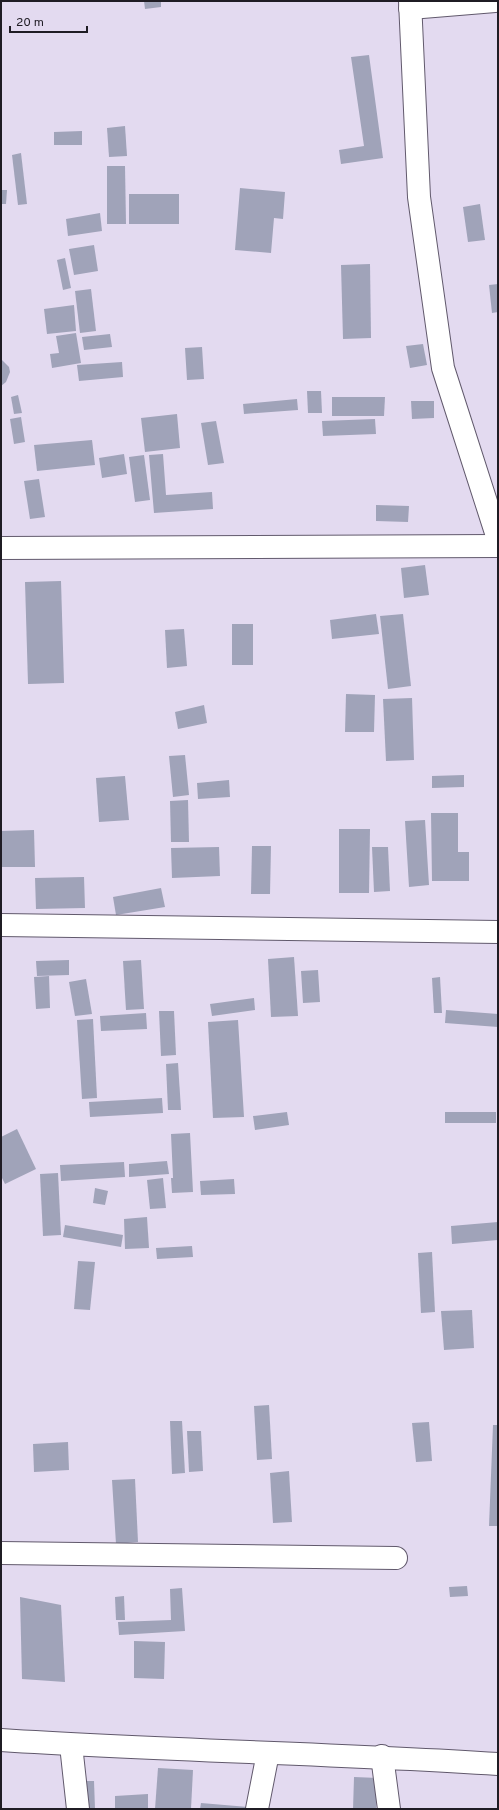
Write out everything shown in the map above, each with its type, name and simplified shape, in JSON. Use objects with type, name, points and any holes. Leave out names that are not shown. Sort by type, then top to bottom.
[{"type":"street","points":[[495,1],[410,5],[419,197],[443,368],[498,539]]},
{"type":"street","points":[[1,548],[498,546]]},
{"type":"street","points":[[1,925],[498,932]]},
{"type":"street","points":[[1,1553],[396,1558]]},
{"type":"street","points":[[1,1740],[71,1745],[382,1756],[498,1764]]},
{"type":"street","points":[[71,1745],[78,1809]]},
{"type":"street","points":[[257,1809],[268,1753]]},
{"type":"street","points":[[382,1756],[389,1809]]},
{"type":"building","points":[[144,1],[161,1],[161,7],[145,9]]},
{"type":"building","points":[[369,55],[383,158],[341,164],[339,150],[364,146],[351,57]]},
{"type":"building","points":[[125,126],[127,156],[109,157],[107,128]]},
{"type":"building","points":[[82,131],[82,145],[54,145],[54,132]]},
{"type":"building","points":[[21,153],[27,204],[18,205],[12,155]]},
{"type":"building","points":[[107,166],[125,166],[126,224],[107,224]]},
{"type":"building","points":[[240,188],[285,192],[283,219],[274,218],[271,253],[235,250]]},
{"type":"building","points":[[1,190],[7,190],[6,204],[1,204]]},
{"type":"building","points":[[129,194],[179,194],[179,224],[129,224]]},
{"type":"building","points":[[480,204],[485,240],[468,242],[463,207]]},
{"type":"building","points":[[100,213],[102,231],[68,236],[66,219]]},
{"type":"building","points":[[94,245],[98,271],[74,275],[69,249]]},
{"type":"building","points":[[65,258],[71,288],[63,290],[57,260]]},
{"type":"building","points":[[370,264],[371,338],[343,339],[341,265]]},
{"type":"building","points":[[498,284],[498,312],[492,313],[489,285]]},
{"type":"building","points":[[91,289],[96,331],[80,333],[75,291]]},
{"type":"building","points":[[74,305],[76,331],[47,334],[44,309]]},
{"type":"building","points":[[76,333],[81,363],[52,368],[50,354],[59,353],[56,336]]},
{"type":"building","points":[[110,334],[112,347],[84,350],[82,337]]},
{"type":"building","points":[[423,344],[427,365],[410,368],[406,346]]},
{"type":"building","points":[[202,347],[204,379],[187,380],[185,348]]},
{"type":"building","points":[[1,359],[9,367],[10,372],[6,382],[1,386]]},
{"type":"building","points":[[122,362],[123,377],[79,381],[77,365]]},
{"type":"building","points":[[307,391],[321,391],[322,413],[308,413]]},
{"type":"building","points":[[18,395],[22,413],[14,414],[11,397]]},
{"type":"building","points":[[332,397],[385,397],[384,416],[332,416]]},
{"type":"building","points":[[297,399],[298,410],[244,414],[243,404]]},
{"type":"building","points":[[411,401],[434,401],[434,418],[412,419]]},
{"type":"building","points":[[177,414],[180,448],[145,452],[141,418]]},
{"type":"building","points":[[21,417],[25,442],[14,444],[10,419]]},
{"type":"building","points":[[375,419],[376,434],[323,436],[322,421]]},
{"type":"building","points":[[216,421],[224,463],[208,465],[201,423]]},
{"type":"building","points":[[92,440],[95,465],[37,471],[34,445]]},
{"type":"building","points":[[124,454],[127,474],[102,478],[99,458]]},
{"type":"building","points":[[163,454],[166,495],[212,492],[213,509],[154,513],[149,455]]},
{"type":"building","points":[[144,455],[150,500],[135,502],[129,457]]},
{"type":"building","points":[[39,479],[45,517],[30,519],[24,481]]},
{"type":"building","points":[[376,505],[409,506],[408,522],[376,521]]},
{"type":"building","points":[[425,565],[429,595],[404,598],[401,568]]},
{"type":"building","points":[[61,581],[64,683],[28,684],[25,582]]},
{"type":"building","points":[[376,614],[379,634],[332,639],[330,620]]},
{"type":"building","points":[[403,614],[411,686],[388,689],[380,616]]},
{"type":"building","points":[[232,624],[253,624],[253,665],[232,665]]},
{"type":"building","points":[[184,629],[187,666],[167,668],[165,630]]},
{"type":"building","points":[[346,694],[375,695],[374,732],[345,732]]},
{"type":"building","points":[[412,698],[414,760],[386,761],[383,699]]},
{"type":"building","points":[[204,705],[207,723],[178,729],[175,712]]},
{"type":"building","points":[[185,755],[189,795],[173,797],[169,756]]},
{"type":"building","points":[[464,775],[464,787],[432,788],[432,776]]},
{"type":"building","points":[[125,776],[129,820],[99,822],[96,778]]},
{"type":"building","points":[[229,780],[230,797],[198,799],[197,783]]},
{"type":"building","points":[[188,800],[189,842],[171,842],[170,801]]},
{"type":"building","points":[[431,813],[458,813],[458,852],[469,852],[469,881],[432,881]]},
{"type":"building","points":[[425,820],[429,885],[409,887],[405,821]]},
{"type":"building","points":[[339,829],[370,829],[369,893],[339,893]]},
{"type":"building","points":[[34,830],[35,867],[1,867],[1,831]]},
{"type":"building","points":[[252,846],[271,846],[270,894],[251,894]]},
{"type":"building","points":[[219,847],[220,876],[172,878],[171,848]]},
{"type":"building","points":[[372,847],[388,847],[390,891],[374,892]]},
{"type":"building","points":[[84,877],[85,908],[36,909],[35,878]]},
{"type":"building","points":[[161,888],[165,907],[116,915],[113,897]]},
{"type":"building","points":[[294,957],[298,1016],[271,1017],[268,959]]},
{"type":"building","points":[[69,960],[69,975],[37,976],[36,961]]},
{"type":"building","points":[[141,960],[144,1009],[126,1010],[123,961]]},
{"type":"building","points":[[318,970],[320,1002],[303,1003],[301,971]]},
{"type":"building","points":[[49,976],[50,1008],[36,1009],[34,977]]},
{"type":"building","points":[[440,977],[442,1013],[434,1013],[432,978]]},
{"type":"building","points":[[86,979],[92,1014],[75,1016],[69,982]]},
{"type":"building","points":[[254,998],[255,1010],[212,1016],[210,1004]]},
{"type":"building","points":[[446,1010],[498,1014],[498,1027],[445,1023]]},
{"type":"building","points":[[159,1011],[174,1011],[176,1055],[161,1056]]},
{"type":"building","points":[[146,1013],[147,1029],[101,1031],[100,1016]]},
{"type":"building","points":[[93,1019],[97,1098],[82,1099],[77,1020]]},
{"type":"building","points":[[238,1020],[244,1117],[213,1118],[208,1022]]},
{"type":"building","points":[[178,1063],[181,1110],[168,1110],[166,1064]]},
{"type":"building","points":[[162,1098],[163,1113],[90,1117],[89,1102]]},
{"type":"building","points":[[287,1112],[289,1125],[255,1130],[253,1116]]},
{"type":"building","points":[[445,1112],[496,1112],[496,1123],[445,1123]]},
{"type":"building","points":[[17,1129],[36,1169],[5,1184],[1,1176],[1,1137]]},
{"type":"building","points":[[190,1133],[193,1192],[172,1193],[171,1178],[173,1178],[171,1134]]},
{"type":"building","points":[[167,1161],[169,1174],[129,1177],[129,1164]]},
{"type":"building","points":[[124,1162],[125,1177],[61,1181],[60,1165]]},
{"type":"building","points":[[58,1173],[61,1235],[43,1236],[40,1174]]},
{"type":"building","points":[[163,1178],[166,1208],[150,1209],[147,1180]]},
{"type":"building","points":[[234,1179],[235,1194],[201,1195],[200,1181]]},
{"type":"building","points":[[95,1188],[108,1191],[105,1205],[93,1203]]},
{"type":"building","points":[[147,1217],[149,1248],[125,1249],[124,1219]]},
{"type":"building","points":[[498,1222],[498,1240],[452,1244],[451,1226]]},
{"type":"building","points":[[65,1225],[123,1235],[121,1247],[63,1237]]},
{"type":"building","points":[[192,1246],[193,1257],[157,1259],[156,1248]]},
{"type":"building","points":[[432,1252],[435,1312],[421,1313],[418,1253]]},
{"type":"building","points":[[78,1261],[95,1262],[90,1310],[74,1309]]},
{"type":"building","points":[[472,1310],[474,1348],[444,1350],[441,1311]]},
{"type":"building","points":[[269,1405],[272,1459],[257,1460],[254,1406]]},
{"type":"building","points":[[170,1421],[182,1421],[185,1473],[172,1474]]},
{"type":"building","points":[[429,1422],[432,1461],[416,1462],[412,1423]]},
{"type":"building","points":[[493,1425],[498,1425],[498,1526],[489,1526]]},
{"type":"building","points":[[187,1431],[201,1431],[203,1471],[189,1472]]},
{"type":"building","points":[[68,1442],[69,1470],[34,1472],[33,1444]]},
{"type":"building","points":[[289,1471],[292,1522],[273,1523],[270,1473]]},
{"type":"building","points":[[135,1479],[138,1542],[116,1544],[112,1480]]},
{"type":"building","points":[[467,1586],[468,1596],[450,1597],[449,1587]]},
{"type":"building","points":[[182,1588],[185,1631],[119,1635],[118,1622],[171,1620],[170,1589]]},
{"type":"building","points":[[124,1596],[125,1620],[116,1620],[115,1597]]},
{"type":"building","points":[[20,1597],[61,1605],[65,1682],[22,1679]]},
{"type":"building","points":[[134,1641],[165,1642],[164,1679],[134,1678]]},
{"type":"building","points":[[158,1768],[193,1770],[191,1809],[155,1809]]},
{"type":"building","points":[[354,1777],[378,1778],[376,1809],[353,1809]]},
{"type":"building","points":[[80,1781],[94,1781],[95,1809],[81,1809]]},
{"type":"building","points":[[148,1794],[148,1809],[115,1809],[115,1796]]},
{"type":"building","points":[[201,1803],[248,1807],[248,1809],[200,1809]]}]
